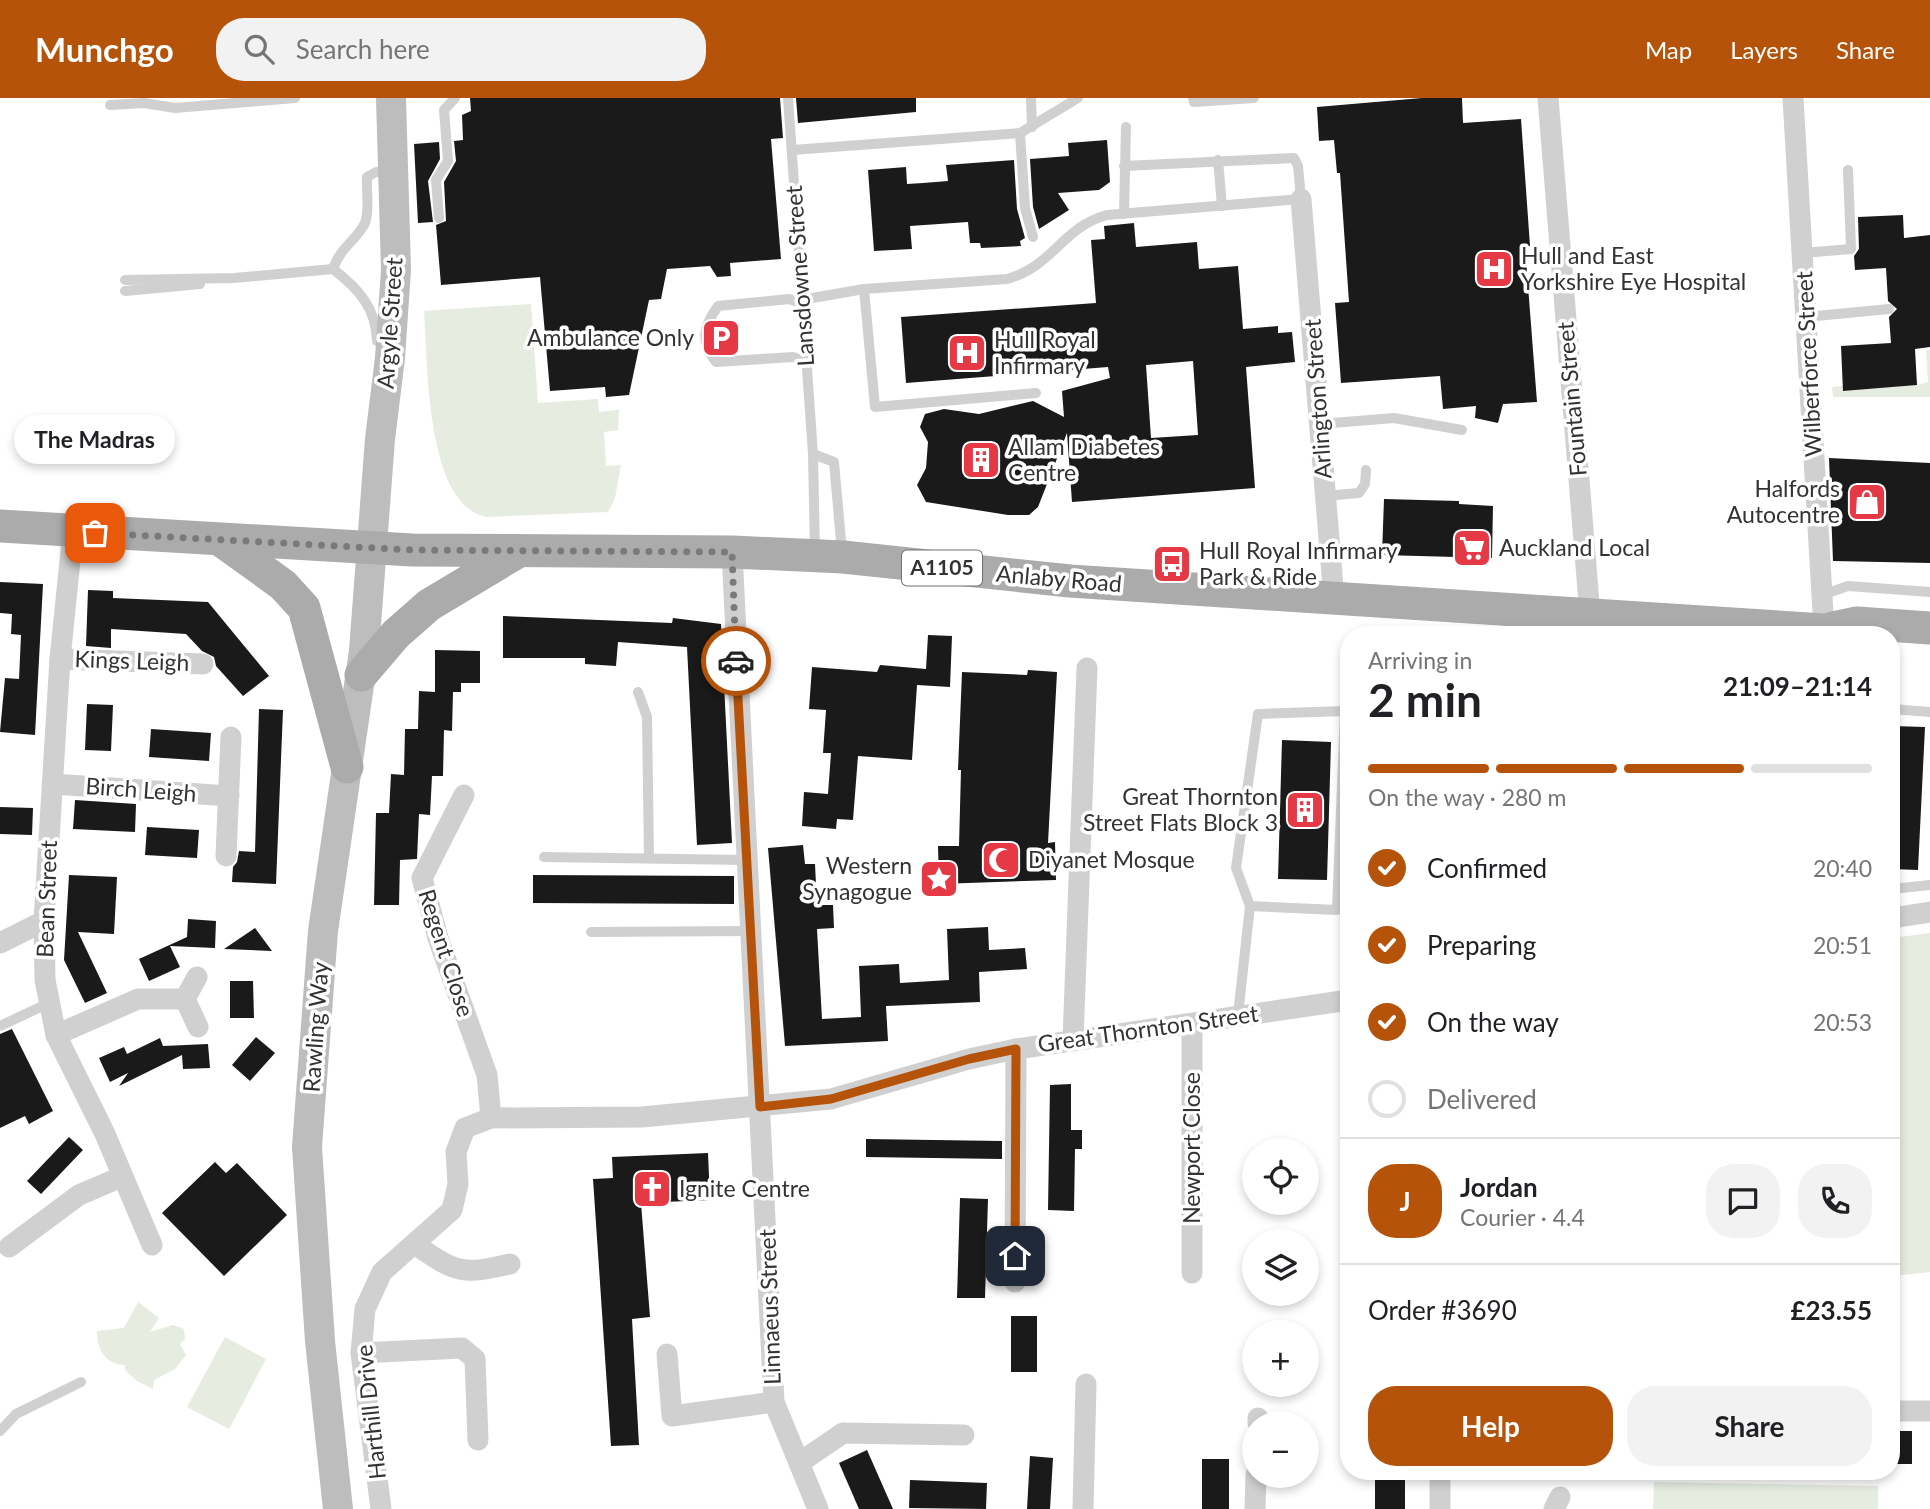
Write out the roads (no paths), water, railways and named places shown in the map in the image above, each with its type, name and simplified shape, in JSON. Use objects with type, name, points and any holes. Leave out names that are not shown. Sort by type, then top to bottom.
[{"type":"main road","name":"Anlaby Road","points":[[0,526],[374,548],[732,552],[829,557],[1070,582],[1762,626]]},
{"type":"main road","points":[[222,541],[283,585],[304,608],[347,767]]},
{"type":"main road","points":[[361,675],[396,634],[429,605],[521,550]]},
{"type":"main road","name":"Anlaby Road","points":[[1846,626],[1894,626]]},
{"type":"main road","name":"Anlaby Road","points":[[1900,626],[1930,628]]},
{"type":"main road","points":[[1900,642],[1930,647]]},
{"type":"street","name":"Argyle Street","points":[[374,548],[380,439],[396,271],[391,98]]},
{"type":"street","name":"Fountain Street","points":[[1548,98],[1590,615]]},
{"type":"street","name":"Wilberforce Street","points":[[1793,98],[1824,626]]},
{"type":"street","name":"Arlington Street","points":[[1301,199],[1334,599]]},
{"type":"street","name":"Bean Street","points":[[73,531],[60,659],[44,921],[45,980],[56,1035],[104,1134],[152,1245]]},
{"type":"street","name":"Rawling Way","points":[[338,1509],[320,1341],[307,1147],[323,931],[361,675],[374,548]]},
{"type":"street","name":"Linnaeus Street","points":[[732,552],[774,1402],[799,1463],[812,1507]]},
{"type":"street","name":"Kings Leigh","points":[[60,659],[203,664]]},
{"type":"street","points":[[1073,1040],[1087,668]]},
{"type":"street","name":"Birch Leigh","points":[[226,856],[231,737]]},
{"type":"street","name":"Birch Leigh","points":[[53,784],[229,796]]},
{"type":"street","name":"Regent Close","points":[[464,795],[422,878],[438,938],[487,1075],[491,1118]]},
{"type":"street","points":[[1900,917],[1930,912]]},
{"type":"street","points":[[0,943],[44,921]]},
{"type":"street","points":[[185,999],[197,977]]},
{"type":"street","points":[[56,1035],[138,999],[185,999]]},
{"type":"street","points":[[185,999],[198,1027]]},
{"type":"street","name":"Great Thornton Street","points":[[491,1118],[642,1117],[831,1099],[969,1059],[1016,1049],[1340,1001]]},
{"type":"street","name":"Newport Close","points":[[1192,1024],[1192,1273]]},
{"type":"street","points":[[1015,1282],[1016,1049]]},
{"type":"street","name":"Harthill Drive","points":[[381,1509],[360,1353],[365,1309],[382,1272],[416,1245],[452,1210],[458,1184],[456,1152],[466,1128],[491,1118]]},
{"type":"street","points":[[9,1247],[79,1195],[121,1177]]},
{"type":"street","points":[[416,1245],[440,1262],[473,1273],[510,1264]]},
{"type":"street","points":[[360,1353],[462,1348],[475,1359],[478,1440]]},
{"type":"street","points":[[667,1354],[672,1416],[774,1402]]},
{"type":"street","points":[[1083,1509],[1086,1384]]},
{"type":"street","points":[[1900,1411],[1930,1411]]},
{"type":"street","points":[[799,1463],[843,1433],[964,1435]]},
{"type":"street","points":[[1440,1480],[1440,1509]]},
{"type":"street","points":[[1255,1509],[1256,1488]]},
{"type":"lane","points":[[110,106],[144,103],[161,98]]},
{"type":"lane","points":[[144,103],[175,108],[295,98]]},
{"type":"lane","points":[[439,218],[436,180],[448,161],[444,110],[455,98]]},
{"type":"lane","name":"Lansdowne Street","points":[[788,98],[813,454],[829,557]]},
{"type":"lane","points":[[1031,98],[1032,127]]},
{"type":"lane","points":[[792,150],[1020,133],[1078,98]]},
{"type":"lane","points":[[1193,98],[1194,102],[1254,98]]},
{"type":"lane","points":[[1124,214],[1126,127]]},
{"type":"lane","points":[[1020,133],[1025,208],[1033,237]]},
{"type":"lane","points":[[805,361],[793,357],[716,362],[707,350],[706,324],[718,306],[789,299],[801,301],[864,289],[1007,279],[1027,273],[1087,220],[1124,214],[1301,199],[1298,166],[1294,158],[1124,166]]},
{"type":"lane","points":[[1218,160],[1222,206]]},
{"type":"lane","points":[[1803,253],[1851,249],[1848,170]]},
{"type":"lane","points":[[333,269],[343,247],[364,225],[367,177],[376,172],[394,171]]},
{"type":"lane","points":[[125,286],[333,269],[356,287],[369,303],[377,328],[380,439]]},
{"type":"lane","points":[[864,289],[875,407],[1036,393]]},
{"type":"lane","points":[[1806,317],[1889,309]]},
{"type":"lane","points":[[1320,424],[1394,418],[1462,430]]},
{"type":"lane","points":[[813,454],[834,462],[829,557]]},
{"type":"lane","points":[[1325,496],[1359,493],[1365,484],[1366,470]]},
{"type":"lane","points":[[1822,595],[1848,586],[1930,592]]},
{"type":"lane","points":[[638,692],[648,717],[649,858]]},
{"type":"lane","points":[[1900,710],[1930,712]]},
{"type":"lane","points":[[1238,1016],[1250,906],[1236,868],[1258,714],[1340,711]]},
{"type":"lane","points":[[1250,906],[1337,910],[1340,835]]},
{"type":"lane","points":[[544,857],[746,860]]},
{"type":"lane","points":[[1900,888],[1930,886]]},
{"type":"lane","points":[[591,932],[750,931]]},
{"type":"lane","points":[[0,1026],[49,1003]]},
{"type":"lane","points":[[0,1431],[16,1414],[81,1382]]},
{"type":"place","name":"Hull and East Yorkshire Eye Hospital","points":[[1494,269]]},
{"type":"place","name":"Ambulance Only","points":[[721,338]]},
{"type":"place","name":"Hull Royal Infirmary","points":[[967,353]]},
{"type":"place","name":"Allam Diabetes Centre","points":[[981,460]]},
{"type":"place","name":"Halfords Autocentre","points":[[1867,502]]},
{"type":"place","name":"The Madras","points":[[95,533]]},
{"type":"place","name":"Auckland Local","points":[[1472,548]]},
{"type":"place","name":"Hull Royal Infirmary Park & Ride","points":[[1172,564]]},
{"type":"place","name":"Great Thornton Street Flats Block 3","points":[[1305,810]]},
{"type":"place","name":"Diyanet Mosque","points":[[1001,860]]},
{"type":"place","name":"Western Synagogue","points":[[939,879]]},
{"type":"place","name":"Ignite Centre","points":[[652,1189]]}]
